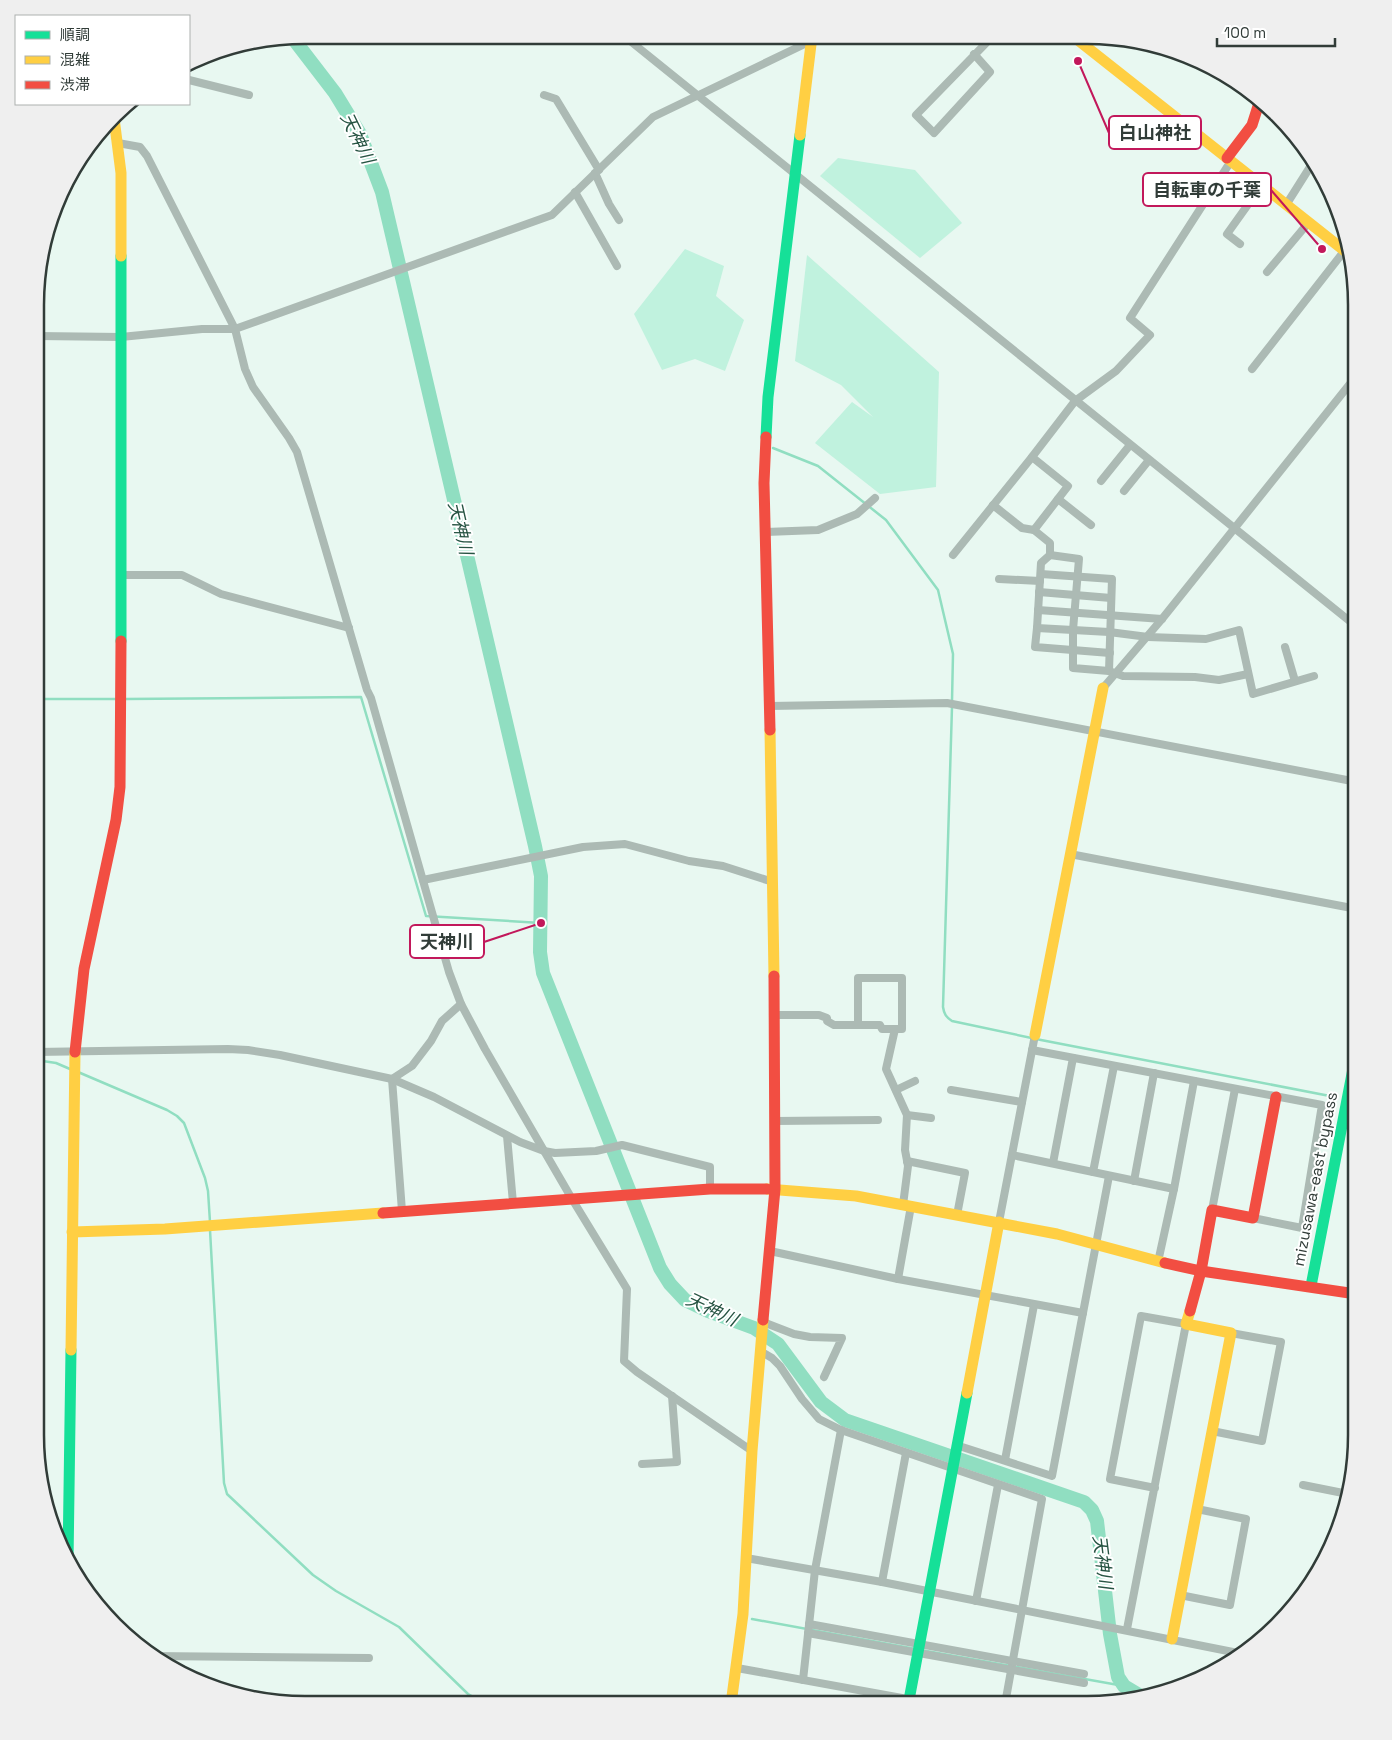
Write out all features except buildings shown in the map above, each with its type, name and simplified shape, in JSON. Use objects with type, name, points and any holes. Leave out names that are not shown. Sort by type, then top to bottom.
[{"type":"main road","points":[[732,1696],[742,1622],[752,1451],[775,1189],[773,882],[764,474],[768,397],[812,44]]},
{"type":"main road","points":[[1083,44],[1341,247]]},
{"type":"main road","points":[[1229,160],[1255,121],[1258,107]]},
{"type":"main road","points":[[68,1545],[75,1053],[84,969],[110,856],[120,786],[122,575],[121,173],[115,125]]},
{"type":"main road","points":[[1034,1038],[1103,688]]},
{"type":"main road","name":"mizusawa-east bypass","points":[[1311,1286],[1348,1095]]},
{"type":"main road","points":[[1172,1639],[1231,1332],[1186,1324],[1201,1271],[1212,1210],[1253,1218],[1276,1097]]},
{"type":"main road","points":[[72,1232],[165,1229],[710,1189],[775,1189],[856,1196],[1057,1234],[1158,1262],[1201,1271],[1348,1293]]},
{"type":"main road","points":[[910,1696],[999,1222]]},
{"type":"street","points":[[634,44],[1348,620]]},
{"type":"street","points":[[44,336],[121,337],[202,329],[235,329],[552,215],[653,118],[801,44]]},
{"type":"street","points":[[974,54],[990,72],[934,133],[916,115],[974,54],[985,44]]},
{"type":"street","points":[[190,80],[248,95]]},
{"type":"street","points":[[544,95],[556,98],[597,171],[609,204],[619,220]]},
{"type":"street","points":[[118,143],[140,147],[147,156],[235,329],[245,369],[253,388],[289,438],[296,452],[371,698],[449,972],[461,1004],[572,1199],[627,1288],[624,1361],[636,1372],[752,1451]]},
{"type":"street","points":[[953,555],[1032,458],[1075,401],[1116,371],[1150,335],[1130,318],[1229,160]]},
{"type":"street","points":[[1286,205],[1309,168]]},
{"type":"street","points":[[1240,244],[1227,234],[1262,185]]},
{"type":"street","points":[[575,192],[617,266]]},
{"type":"street","points":[[1267,272],[1309,222]]},
{"type":"street","points":[[1252,368],[1344,257]]},
{"type":"street","points":[[1103,688],[1112,672],[1148,637],[1348,386]]},
{"type":"street","points":[[1100,481],[1130,445]]},
{"type":"street","points":[[1032,458],[1068,486],[1034,530]]},
{"type":"street","points":[[1124,491],[1149,460]]},
{"type":"street","points":[[766,532],[818,530],[857,514],[875,498]]},
{"type":"street","points":[[1058,499],[1091,526]]},
{"type":"street","points":[[993,505],[1022,528],[1034,530],[1050,543],[1050,555],[1041,564],[1035,647],[1110,653]]},
{"type":"street","points":[[1050,555],[1054,557],[1078,558],[1073,630],[1073,668],[1112,672],[1123,676],[1195,677],[1219,680],[1248,674]]},
{"type":"street","points":[[122,575],[182,575],[221,594],[349,628]]},
{"type":"street","points":[[999,579],[1040,577],[1112,578],[1109,632],[1112,672]]},
{"type":"street","points":[[1039,592],[1111,598]]},
{"type":"street","points":[[1038,610],[1162,619]]},
{"type":"street","points":[[1037,628],[1109,632],[1148,637],[1206,639],[1239,630],[1254,694],[1314,676]]},
{"type":"street","points":[[1285,647],[1296,681]]},
{"type":"street","points":[[770,706],[952,704],[1348,780]]},
{"type":"street","points":[[423,880],[583,847],[625,844],[689,861],[723,866],[773,882]]},
{"type":"street","points":[[1070,854],[1348,907]]},
{"type":"street","points":[[775,1015],[819,1015],[827,1018],[827,1021],[834,1025],[858,1025],[880,1025],[882,1029],[902,1029],[902,978],[858,978],[858,1025]]},
{"type":"street","points":[[392,1079],[412,1066],[431,1042],[442,1021],[461,1004]]},
{"type":"street","points":[[895,1029],[886,1069],[907,1115],[904,1150],[907,1162],[907,1206],[898,1279]]},
{"type":"street","points":[[999,1222],[1034,1038]]},
{"type":"street","points":[[44,1052],[218,1049],[248,1050],[289,1057],[392,1079],[434,1097],[508,1136],[555,1153],[596,1151],[622,1145],[710,1167],[710,1189]]},
{"type":"street","points":[[1032,1050],[1322,1106],[1302,1228],[1253,1218]]},
{"type":"street","points":[[1053,1163],[1073,1058]]},
{"type":"street","points":[[1093,1172],[1114,1066]]},
{"type":"street","points":[[1134,1181],[1154,1073]]},
{"type":"street","points":[[392,1079],[402,1212]]},
{"type":"street","points":[[896,1090],[915,1081]]},
{"type":"street","points":[[1158,1262],[1194,1081]]},
{"type":"street","points":[[1212,1210],[1235,1089]]},
{"type":"street","points":[[951,1090],[1022,1102]]},
{"type":"street","points":[[907,1115],[931,1118]]},
{"type":"street","points":[[775,1121],[878,1120]]},
{"type":"street","points":[[508,1136],[513,1203]]},
{"type":"street","points":[[1012,1155],[1174,1189]]},
{"type":"street","points":[[907,1162],[965,1173],[957,1215]]},
{"type":"street","points":[[956,1444],[1052,1476],[1110,1176]]},
{"type":"street","points":[[770,1251],[898,1279],[1083,1314]]},
{"type":"street","points":[[1005,1460],[1034,1305]]},
{"type":"street","points":[[1127,1629],[1186,1324],[1142,1316],[1110,1479],[1154,1488]]},
{"type":"street","points":[[764,1322],[794,1334],[810,1337],[842,1338],[824,1377]]},
{"type":"street","points":[[1212,1431],[1262,1441],[1280,1342],[1231,1332]]},
{"type":"street","points":[[760,1350],[780,1366],[802,1399],[819,1419],[841,1430],[1042,1499],[1006,1696]]},
{"type":"street","points":[[642,1464],[677,1462],[672,1396]]},
{"type":"street","points":[[803,1680],[815,1570],[841,1430]]},
{"type":"street","points":[[882,1582],[906,1453]]},
{"type":"street","points":[[976,1601],[998,1485]]},
{"type":"street","points":[[1303,1485],[1341,1493]]},
{"type":"street","points":[[1180,1595],[1230,1605],[1246,1519],[1197,1509]]},
{"type":"street","points":[[746,1558],[1127,1629],[1233,1652]]},
{"type":"street","points":[[809,1624],[1012,1666],[1084,1683]]},
{"type":"street","points":[[808,1633],[918,1648]]},
{"type":"street","points":[[166,1656],[368,1658]]},
{"type":"street","points":[[1012,1666],[1084,1674]]},
{"type":"street","points":[[737,1668],[888,1696]]},
{"type":"green space","points":[[838,158],[915,170],[962,223],[920,258],[820,176]]},
{"type":"green space","points":[[685,249],[724,266],[716,296],[744,320],[725,371],[695,359],[662,370],[634,314]]},
{"type":"green space","points":[[807,255],[939,372],[936,487],[880,494],[815,443],[852,402],[873,417],[841,385],[795,361]]},
{"type":"waterway","name":"天神川","points":[[297,44],[335,93],[360,134],[382,192],[535,846],[541,876],[540,952],[543,973],[660,1268],[670,1284],[685,1300],[708,1311],[754,1328],[778,1344],[821,1402],[845,1420],[1084,1502],[1092,1510],[1097,1521],[1110,1634],[1118,1677],[1124,1686],[1134,1692]]},
{"type":"waterway","points":[[773,448],[818,466],[886,520],[938,590],[953,654],[952,701]]},
{"type":"waterway","points":[[125,699],[361,697],[426,916],[541,923]]},
{"type":"waterway","points":[[44,699],[117,699]]},
{"type":"waterway","points":[[952,707],[943,1007],[948,1018],[952,1021],[1041,1040],[1335,1097]]},
{"type":"waterway","points":[[44,1061],[56,1063],[70,1069]]},
{"type":"waterway","points":[[78,1072],[167,1110],[184,1123],[205,1178],[208,1191],[210,1222]]},
{"type":"waterway","points":[[210,1230],[224,1483],[227,1494],[313,1575],[336,1591],[399,1627],[472,1696]]},
{"type":"waterway","points":[[752,1619],[916,1649]]},
{"type":"waterway","points":[[921,1650],[1124,1686]]},
{"type":"traffic: fast","points":[[766,437],[768,397],[800,135]]},
{"type":"traffic: fast","points":[[121,256],[121,641]]},
{"type":"traffic: fast","points":[[1311,1286],[1348,1095]]},
{"type":"traffic: fast","points":[[68,1545],[71,1350]]},
{"type":"traffic: fast","points":[[910,1696],[967,1393]]},
{"type":"traffic: slow","points":[[800,135],[811,44]]},
{"type":"traffic: slow","points":[[1083,44],[1342,248]]},
{"type":"traffic: slow","points":[[115,125],[121,173],[121,256]]},
{"type":"traffic: slow","points":[[1035,1035],[1103,688]]},
{"type":"traffic: slow","points":[[770,730],[774,976]]},
{"type":"traffic: slow","points":[[71,1350],[75,1052]]},
{"type":"traffic: slow","points":[[767,1189],[856,1196],[1057,1234],[1165,1263]]},
{"type":"traffic: slow","points":[[72,1232],[165,1229],[383,1213]]},
{"type":"traffic: slow","points":[[967,1393],[999,1222]]},
{"type":"traffic: slow","points":[[1172,1639],[1231,1333],[1186,1324],[1190,1311]]},
{"type":"traffic: slow","points":[[732,1696],[743,1614],[752,1451],[763,1320]]},
{"type":"traffic: jam","points":[[1227,158],[1252,125],[1258,107]]},
{"type":"traffic: jam","points":[[766,437],[764,483],[770,730]]},
{"type":"traffic: jam","points":[[75,1052],[84,969],[116,820],[120,787],[121,641]]},
{"type":"traffic: jam","points":[[763,1320],[775,1189],[774,976]]},
{"type":"traffic: jam","points":[[1190,1311],[1201,1271],[1212,1210],[1253,1218],[1276,1097]]},
{"type":"traffic: jam","points":[[383,1213],[710,1189],[767,1189]]},
{"type":"traffic: jam","points":[[1165,1263],[1201,1271],[1348,1293]]},
{"type":"place","name":"白山神社","points":[[1078,61]]},
{"type":"place","name":"自転車の千葉","points":[[1322,249]]},
{"type":"place","name":"天神川","points":[[541,923]]}]
